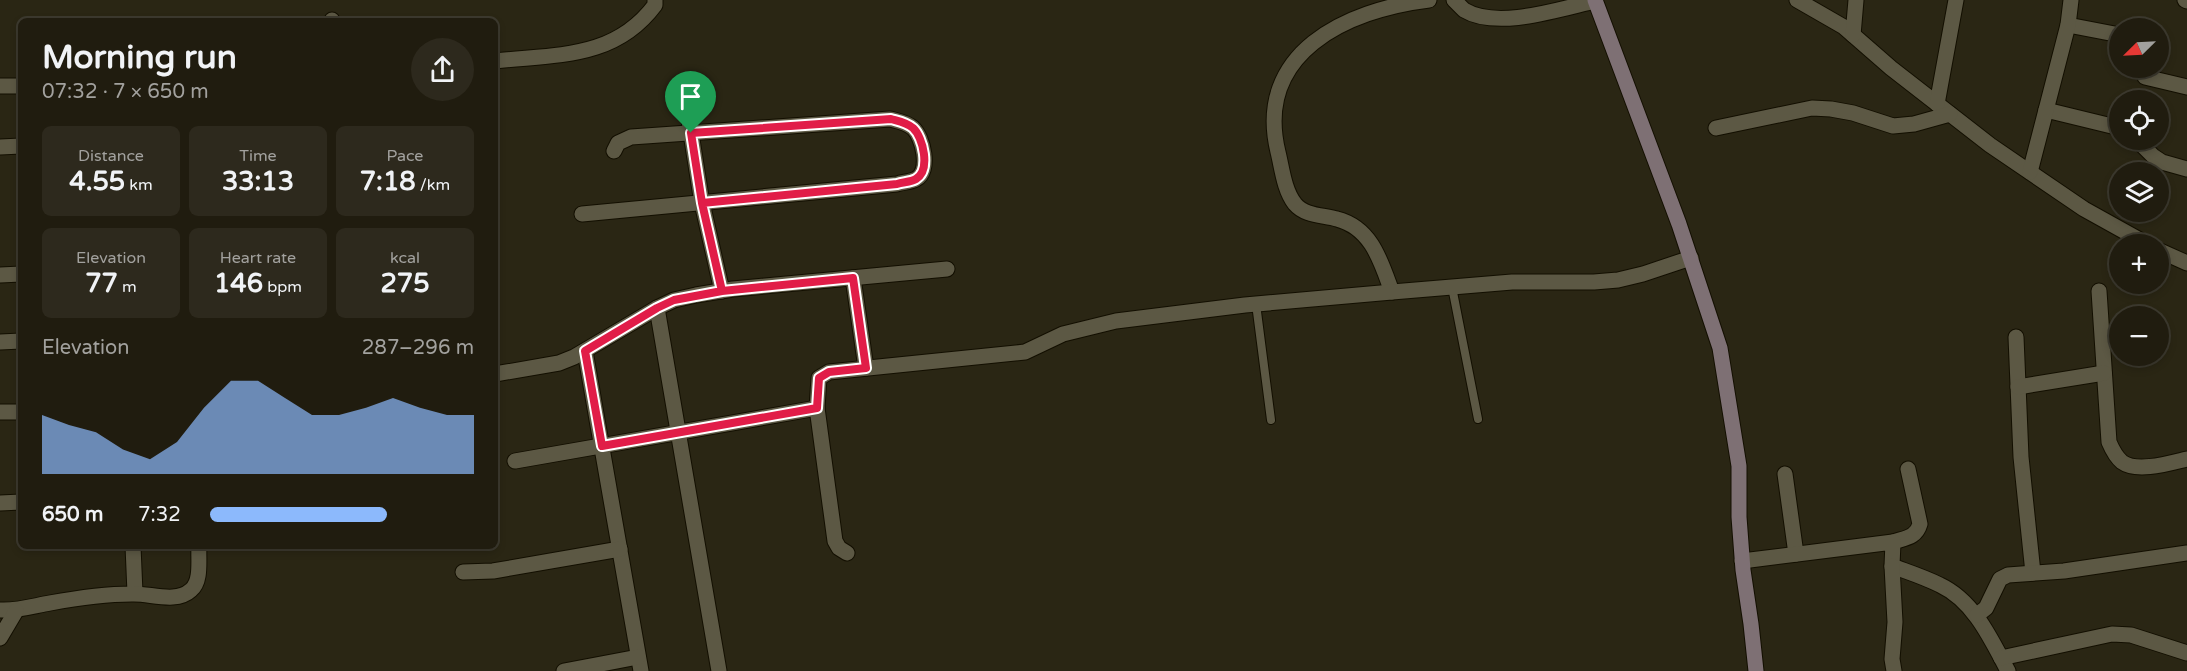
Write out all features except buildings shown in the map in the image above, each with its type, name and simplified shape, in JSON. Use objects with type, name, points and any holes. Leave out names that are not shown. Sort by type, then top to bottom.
[{"type":"street","points":[[498,61],[578,53],[600,47],[620,36],[647,15],[655,5],[655,0]]},
{"type":"street","points":[[1392,292],[1377,253],[1369,240],[1355,226],[1338,219],[1301,210],[1294,203],[1287,191],[1275,141],[1273,118],[1278,90],[1284,75],[1297,56],[1324,34],[1351,19],[1429,0]]},
{"type":"street","points":[[1454,0],[1465,10],[1482,16],[1513,18],[1595,1],[1691,258],[1720,348],[1739,466],[1742,561],[1756,671]]},
{"type":"street","points":[[1797,0],[1844,27],[1990,145],[2084,209],[2128,234]]},
{"type":"street","points":[[1853,35],[1856,0]]},
{"type":"street","points":[[1938,104],[1956,0]]},
{"type":"street","points":[[2030,172],[2068,25],[2071,0]]},
{"type":"street","points":[[2068,25],[2109,33]]},
{"type":"street","points":[[2149,78],[2187,87]]},
{"type":"street","points":[[0,86],[18,86]]},
{"type":"street","points":[[687,108],[702,203],[722,291]]},
{"type":"street","points":[[1716,128],[1812,108],[1853,113],[1893,126],[1914,124],[1950,114]]},
{"type":"street","points":[[2046,110],[2109,125]]},
{"type":"street","points":[[582,214],[897,184],[915,180],[921,174],[924,162],[922,140],[913,128],[891,119],[630,137],[618,143],[614,151]]},
{"type":"street","points":[[0,147],[18,146]]},
{"type":"street","points":[[2147,150],[2162,162],[2187,169]]},
{"type":"street","points":[[2169,255],[2187,263]]},
{"type":"street","points":[[847,554],[839,548],[835,541],[817,408],[819,378],[829,372],[1025,352],[1063,334],[1116,321],[1256,304],[1512,282],[1594,282],[1643,274],[1691,258]]},
{"type":"street","points":[[498,373],[559,363],[585,351],[674,300],[722,291],[947,269]]},
{"type":"street","points":[[0,275],[18,274]]},
{"type":"street","points":[[853,278],[866,368]]},
{"type":"street","points":[[2099,291],[2109,442],[2114,453],[2122,462],[2133,467],[2159,465],[2187,459]]},
{"type":"street","points":[[657,308],[719,671]]},
{"type":"street","points":[[2016,337],[2022,467],[2033,573]]},
{"type":"street","points":[[0,342],[18,341]]},
{"type":"street","points":[[564,671],[640,664],[585,351]]},
{"type":"street","points":[[2018,387],[2104,373]]},
{"type":"street","points":[[515,461],[817,408]]},
{"type":"street","points":[[0,412],[18,412]]},
{"type":"street","points":[[1742,561],[1893,542],[1914,536],[1920,524],[1908,469]]},
{"type":"street","points":[[1785,474],[1796,554]]},
{"type":"street","points":[[0,503],[18,502]]},
{"type":"street","points":[[1893,542],[1895,622],[1892,659],[1894,671]]},
{"type":"street","points":[[133,549],[135,593]]},
{"type":"street","points":[[0,610],[16,611],[75,598],[135,593],[180,596],[191,590],[197,580],[199,549]]},
{"type":"street","points":[[463,572],[493,570],[620,549]]},
{"type":"street","points":[[1977,615],[1986,608],[2000,579],[2008,576],[2064,571],[2187,553]]},
{"type":"street","points":[[1892,566],[1942,585],[1966,604],[1977,615],[2005,664],[2112,634],[2131,635],[2187,653]]},
{"type":"street","points":[[0,638],[16,611]]},
{"type":"lane","points":[[1452,287],[1478,419]]},
{"type":"lane","points":[[1256,304],[1271,420]]},
{"type":"route","points":[[691,133],[702,203],[722,291],[674,300],[585,351],[602,446],[817,408],[819,378],[829,372],[866,368],[853,278],[722,291],[702,203],[897,184],[915,180],[921,174],[924,162],[922,140],[913,128],[891,119],[691,133]]}]
